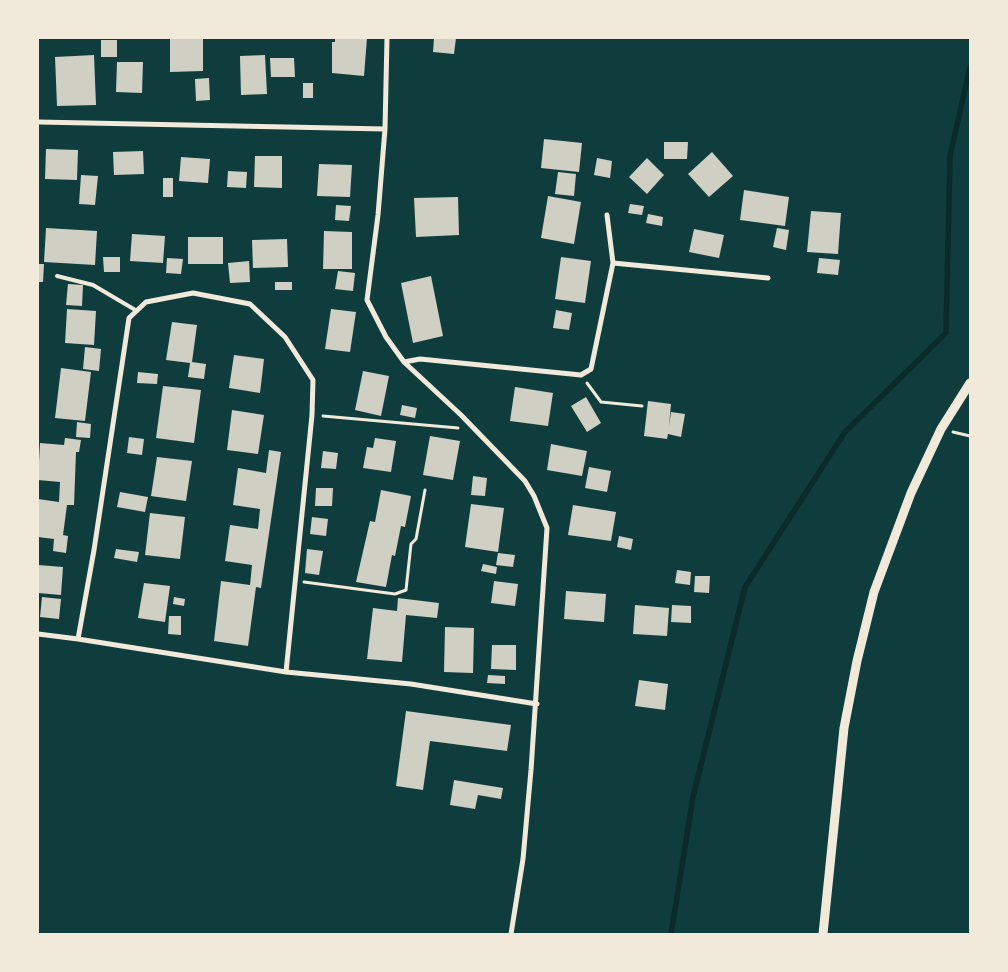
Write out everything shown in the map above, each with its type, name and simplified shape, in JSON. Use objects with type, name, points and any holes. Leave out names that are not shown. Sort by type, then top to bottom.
[{"type":"street","points":[[387,38],[385,129],[378,215],[367,300],[386,337],[404,362],[476,430],[525,481],[534,496],[546,528],[537,704],[523,859],[511,934]]},
{"type":"street","points":[[38,122],[385,129]]},
{"type":"street","points":[[404,362],[420,358],[581,375],[591,369],[612,263],[607,215]]},
{"type":"street","points":[[612,263],[768,278]]},
{"type":"street","points":[[78,639],[129,318],[146,302],[193,293],[250,304],[286,337],[313,380],[312,415],[286,672]]},
{"type":"street","points":[[823,934],[844,728],[874,592],[911,494],[941,429],[970,383]]},
{"type":"street","points":[[38,634],[286,672],[411,684],[537,704]]},
{"type":"lane","points":[[57,276],[93,285],[137,311]]},
{"type":"path","points":[[581,375],[601,402],[642,406]]},
{"type":"path","points":[[312,415],[476,430]]},
{"type":"path","points":[[295,581],[395,594],[406,590],[411,544],[416,539],[426,490]]},
{"type":"building","points":[[170,38],[203,38],[203,71],[170,72]]},
{"type":"building","points":[[335,38],[367,38],[364,76],[332,73],[332,42],[335,42]]},
{"type":"building","points":[[434,38],[456,38],[454,54],[433,52]]},
{"type":"building","points":[[101,40],[117,40],[117,57],[101,57]]},
{"type":"building","points":[[94,55],[96,105],[57,106],[55,57]]},
{"type":"building","points":[[265,55],[267,94],[241,95],[240,56]]},
{"type":"building","points":[[270,58],[294,58],[295,77],[271,77]]},
{"type":"building","points":[[117,62],[143,62],[142,93],[116,92]]},
{"type":"building","points":[[209,78],[210,100],[196,101],[195,79]]},
{"type":"building","points":[[303,83],[313,83],[313,98],[303,98]]},
{"type":"building","points":[[544,139],[582,143],[579,172],[541,168]]},
{"type":"building","points":[[664,142],[688,142],[687,159],[664,159]]},
{"type":"building","points":[[46,149],[78,150],[77,180],[45,179]]},
{"type":"building","points":[[143,151],[144,174],[114,175],[113,152]]},
{"type":"building","points":[[712,152],[733,176],[709,197],[688,174]]},
{"type":"building","points":[[255,156],[282,156],[282,188],[254,187]]},
{"type":"building","points":[[181,157],[210,159],[208,183],[179,181]]},
{"type":"building","points":[[597,158],[612,161],[610,178],[594,175]]},
{"type":"building","points":[[647,158],[664,175],[647,194],[629,177]]},
{"type":"building","points":[[319,164],[352,165],[350,197],[317,196]]},
{"type":"building","points":[[228,171],[247,172],[246,188],[227,187]]},
{"type":"building","points":[[558,172],[576,174],[574,196],[555,194]]},
{"type":"building","points":[[81,175],[98,176],[95,205],[79,204]]},
{"type":"building","points":[[163,178],[173,178],[173,197],[163,197]]},
{"type":"building","points":[[744,190],[789,197],[785,226],[740,220]]},
{"type":"building","points":[[548,196],[581,202],[574,244],[541,238]]},
{"type":"building","points":[[458,197],[459,235],[416,237],[414,198]]},
{"type":"building","points":[[630,204],[644,206],[642,215],[628,213]]},
{"type":"building","points":[[336,205],[351,206],[349,221],[335,220]]},
{"type":"building","points":[[811,211],[841,213],[838,254],[807,252]]},
{"type":"building","points":[[648,214],[663,217],[662,226],[646,223]]},
{"type":"building","points":[[46,228],[97,231],[95,265],[44,262]]},
{"type":"building","points":[[777,228],[789,230],[786,250],[773,247]]},
{"type":"building","points":[[694,229],[724,235],[719,258],[689,252]]},
{"type":"building","points":[[324,231],[352,232],[352,269],[323,269]]},
{"type":"building","points":[[132,234],[165,236],[163,263],[130,261]]},
{"type":"building","points":[[188,237],[223,237],[223,264],[188,264]]},
{"type":"building","points":[[287,239],[288,267],[253,268],[252,240]]},
{"type":"building","points":[[103,257],[120,257],[120,272],[104,272]]},
{"type":"building","points":[[561,257],[591,261],[585,303],[555,299]]},
{"type":"building","points":[[167,258],[183,259],[181,274],[166,273]]},
{"type":"building","points":[[819,258],[840,260],[838,275],[817,273]]},
{"type":"building","points":[[249,261],[250,282],[230,283],[228,263]]},
{"type":"building","points":[[38,264],[44,264],[43,282],[38,282]]},
{"type":"building","points":[[338,271],[355,273],[353,291],[335,289]]},
{"type":"building","points":[[431,276],[443,336],[413,343],[401,283]]},
{"type":"building","points":[[275,282],[292,282],[292,290],[275,290]]},
{"type":"building","points":[[68,284],[83,285],[82,306],[66,305]]},
{"type":"building","points":[[67,309],[96,311],[94,345],[65,343]]},
{"type":"building","points":[[331,309],[356,312],[350,352],[325,349]]},
{"type":"building","points":[[556,310],[572,313],[569,330],[553,328]]},
{"type":"building","points":[[172,322],[197,325],[192,362],[206,364],[204,379],[188,377],[190,363],[166,360]]},
{"type":"building","points":[[85,347],[101,349],[99,371],[83,369]]},
{"type":"building","points":[[234,355],[264,359],[260,393],[229,388]]},
{"type":"building","points":[[61,368],[91,372],[85,421],[55,418]]},
{"type":"building","points":[[363,371],[389,376],[381,416],[355,410]]},
{"type":"building","points":[[138,372],[158,374],[157,384],[137,383]]},
{"type":"building","points":[[163,386],[201,390],[194,443],[156,438]]},
{"type":"building","points":[[515,387],[553,393],[548,426],[510,421]]},
{"type":"building","points":[[586,397],[601,423],[587,432],[571,406]]},
{"type":"building","points":[[648,401],[671,404],[669,426],[671,412],[685,414],[681,437],[668,434],[667,439],[644,436]]},
{"type":"building","points":[[402,405],[417,408],[415,418],[400,415]]},
{"type":"building","points":[[232,410],[264,415],[258,454],[227,450]]},
{"type":"building","points":[[77,422],[91,424],[90,438],[76,437]]},
{"type":"building","points":[[430,436],[460,441],[453,480],[423,475]]},
{"type":"building","points":[[129,437],[144,439],[142,455],[127,453]]},
{"type":"building","points":[[65,438],[81,440],[79,452],[76,452],[74,505],[67,505],[63,535],[68,536],[66,553],[53,551],[54,539],[38,537],[38,499],[59,502],[60,482],[38,480],[40,443],[64,445]]},
{"type":"building","points":[[375,438],[396,441],[391,472],[363,468],[367,447],[373,448]]},
{"type":"building","points":[[551,444],[587,451],[582,476],[547,470]]},
{"type":"building","points":[[269,450],[281,452],[261,588],[256,587],[248,646],[214,641],[221,581],[250,585],[252,565],[225,561],[230,525],[258,529],[260,509],[233,505],[238,468],[266,473]]},
{"type":"building","points":[[323,451],[338,453],[336,469],[321,468]]},
{"type":"building","points":[[157,457],[192,461],[186,501],[151,496]]},
{"type":"building","points":[[589,467],[611,471],[607,492],[585,488]]},
{"type":"building","points":[[473,476],[487,478],[485,496],[471,495]]},
{"type":"building","points":[[316,488],[333,488],[332,506],[315,506]]},
{"type":"building","points":[[381,490],[411,496],[405,527],[401,526],[395,556],[392,555],[386,587],[356,582],[370,521],[375,522]]},
{"type":"building","points":[[120,492],[148,497],[145,512],[117,507]]},
{"type":"building","points":[[471,504],[504,508],[498,552],[465,547]]},
{"type":"building","points":[[573,505],[616,512],[611,541],[568,535]]},
{"type":"building","points":[[150,513],[185,517],[180,559],[145,555]]},
{"type":"building","points":[[312,517],[328,519],[326,536],[310,534]]},
{"type":"building","points":[[619,536],[633,539],[631,550],[617,547]]},
{"type":"building","points":[[116,549],[139,552],[137,562],[114,558]]},
{"type":"building","points":[[307,549],[323,551],[319,575],[305,573]]},
{"type":"building","points":[[498,553],[515,555],[513,567],[496,565]]},
{"type":"building","points":[[483,564],[497,567],[496,574],[481,571]]},
{"type":"building","points":[[38,565],[63,567],[61,595],[38,593]]},
{"type":"building","points":[[677,570],[691,572],[690,585],[675,583]]},
{"type":"building","points":[[695,576],[710,576],[709,593],[694,592]]},
{"type":"building","points":[[494,581],[518,584],[515,606],[491,603]]},
{"type":"building","points":[[144,583],[170,586],[165,622],[138,618]]},
{"type":"building","points":[[566,591],[606,594],[604,622],[564,619]]},
{"type":"building","points":[[42,597],[61,599],[59,619],[40,617]]},
{"type":"building","points":[[174,597],[185,599],[184,606],[173,604]]},
{"type":"building","points":[[398,598],[439,603],[437,618],[406,615],[402,662],[367,659],[373,608],[397,611]]},
{"type":"building","points":[[635,605],[669,608],[667,636],[633,634]]},
{"type":"building","points":[[672,605],[691,606],[691,623],[671,622]]},
{"type":"building","points":[[169,616],[181,616],[181,635],[168,634]]},
{"type":"building","points":[[445,627],[474,628],[473,673],[444,672]]},
{"type":"building","points":[[492,645],[516,645],[516,670],[491,669]]},
{"type":"building","points":[[488,675],[505,676],[505,684],[487,683]]},
{"type":"building","points":[[639,680],[668,684],[665,710],[635,706]]},
{"type":"building","points":[[406,711],[511,725],[507,751],[430,741],[423,790],[396,786]]},
{"type":"building","points":[[454,780],[503,788],[501,799],[478,795],[475,809],[450,805]]},
{"type":"waterway","points":[[671,934],[693,797],[745,587],[845,432],[946,333],[950,156],[970,67]]}]
